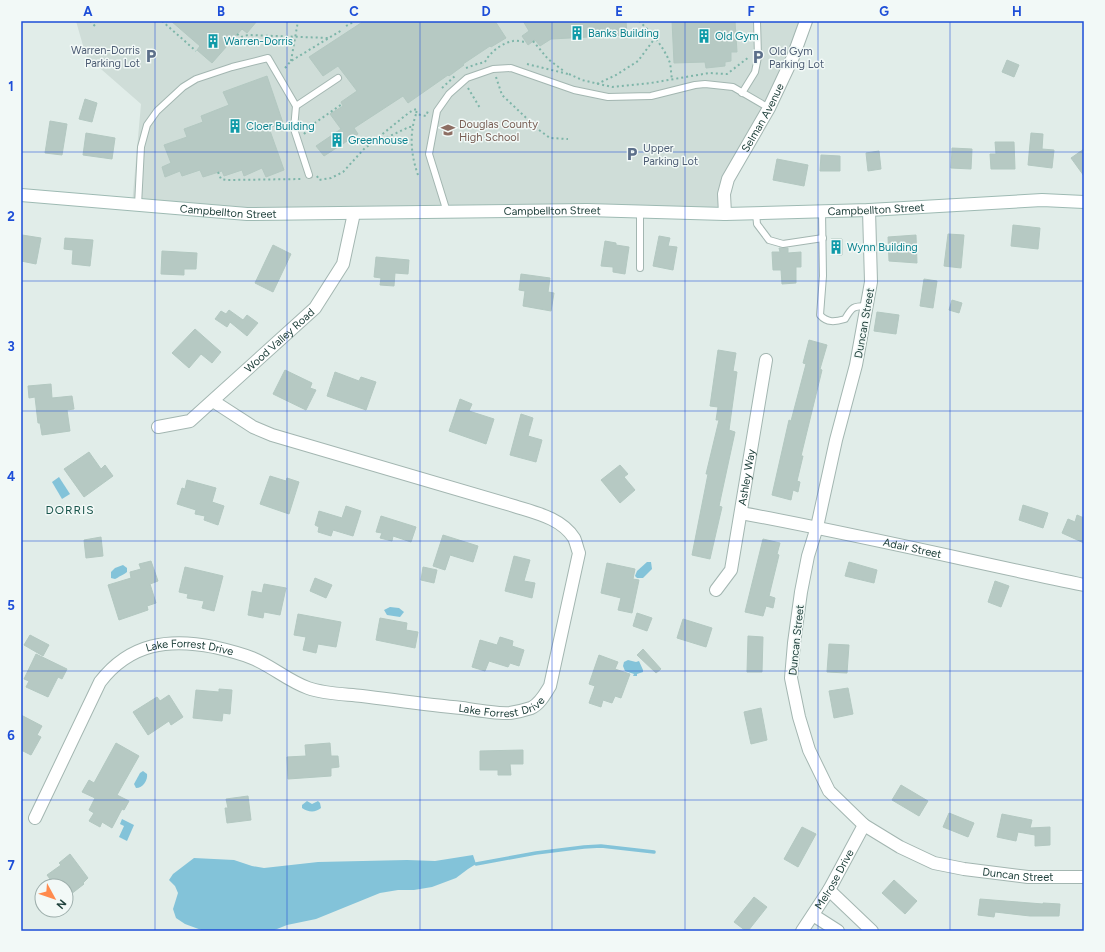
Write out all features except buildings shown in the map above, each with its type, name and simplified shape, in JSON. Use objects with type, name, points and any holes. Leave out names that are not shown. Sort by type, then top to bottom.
[{"type":"street","name":"Selman Avenue","points":[[725,214],[724,194],[728,179],[768,108],[792,57],[806,21]]},
{"type":"street","name":"Campbellton Street","points":[[21,195],[247,214],[587,210],[725,214],[870,210],[1042,200],[1084,202]]},
{"type":"street","name":"Duncan Street","points":[[870,210],[871,282],[867,306],[856,365],[836,440],[817,527],[808,556],[794,643],[791,678],[799,717],[809,750],[829,791],[864,825],[900,847],[934,863],[1028,878],[1084,877]]},
{"type":"street","name":"Wood Valley Road","points":[[158,426],[190,421],[315,308],[344,264],[354,213]]},
{"type":"street","name":"Ashley Way","points":[[716,590],[731,570],[766,360]]},
{"type":"street","name":"Lake Forrest Drive","points":[[36,818],[100,682],[108,672],[121,661],[150,646],[179,642],[225,649],[252,658],[308,688],[331,693],[428,705],[510,713],[531,708],[542,700],[550,686],[579,553],[574,539],[562,524],[543,515],[514,506],[272,435],[253,427],[213,401]]},
{"type":"street","name":"Adair Street","points":[[741,513],[817,527],[1084,585]]},
{"type":"street","name":"Melrose Drive","points":[[802,931],[828,890],[864,825]]},
{"type":"street","points":[[828,890],[872,931]]},
{"type":"street","points":[[813,915],[838,931]]},
{"type":"lane","points":[[742,92],[755,72],[758,56],[757,21]]},
{"type":"lane","points":[[138,205],[141,147],[147,125],[157,111],[183,87],[196,78],[268,58],[296,106],[294,128],[306,177]]},
{"type":"lane","points":[[447,212],[429,154],[437,111],[449,94],[467,78],[493,69],[511,68],[574,90],[608,97],[651,96],[695,85],[713,84],[733,87],[768,108]]},
{"type":"lane","points":[[296,106],[338,78]]},
{"type":"lane","points":[[640,211],[640,268]]},
{"type":"lane","points":[[822,211],[823,276],[820,315],[824,320],[833,322],[845,319],[850,310],[855,306],[867,306]]},
{"type":"lane","points":[[756,213],[756,224],[769,240],[784,244],[823,238]]},
{"type":"path","points":[[90,21],[97,28]]},
{"type":"path","points":[[162,21],[196,50]]},
{"type":"path","points":[[291,61],[298,21]]},
{"type":"path","points":[[346,26],[349,22],[355,21]]},
{"type":"path","points":[[639,21],[655,38],[670,63],[672,79]]},
{"type":"path","points":[[285,68],[291,61],[342,30]]},
{"type":"path","points":[[237,34],[241,37],[248,35],[329,38]]},
{"type":"path","points":[[597,84],[616,75],[638,60],[655,38]]},
{"type":"path","points":[[485,62],[489,54],[506,43],[516,40],[526,42]]},
{"type":"path","points":[[533,41],[548,59],[568,74]]},
{"type":"path","points":[[521,62],[612,87],[651,83],[709,73],[727,74],[750,56]]},
{"type":"path","points":[[464,70],[477,64],[490,61],[502,95],[550,138],[568,139]]},
{"type":"path","points":[[440,90],[460,72]]},
{"type":"path","points":[[468,88],[480,108]]},
{"type":"path","points":[[303,139],[307,130],[342,104]]},
{"type":"path","points":[[416,114],[426,116],[429,108]]},
{"type":"path","points":[[369,146],[413,110],[417,109],[413,127],[412,154],[418,175]]},
{"type":"path","points":[[316,173],[319,180],[339,175],[364,149],[409,127],[413,127]]},
{"type":"path","points":[[218,172],[221,179],[227,180],[306,177]]},
{"type":"shaded area","name":"Douglas County High School","points":[[76,21],[806,21],[728,179],[725,214],[354,213],[132,205],[141,104],[86,56]]},
{"type":"water","points":[[59,477],[70,494],[62,499],[52,482]]},
{"type":"water","points":[[647,562],[651,562],[652,569],[643,578],[637,578],[635,576],[637,571]]},
{"type":"water","points":[[123,565],[127,568],[127,572],[115,579],[111,578],[111,572],[115,568]]},
{"type":"water","points":[[390,607],[399,608],[404,612],[400,617],[387,615],[384,610]]},
{"type":"water","points":[[628,660],[636,662],[639,661],[643,672],[637,674],[637,676],[633,676],[634,674],[625,671],[623,666],[624,662]]},
{"type":"water","points":[[143,771],[147,774],[146,781],[141,787],[136,788],[134,784],[140,773]]},
{"type":"water","points":[[307,801],[312,804],[318,801],[321,808],[319,810],[309,811],[302,808],[302,805]]},
{"type":"water","points":[[122,819],[134,825],[127,841],[119,837],[124,826],[120,824]]},
{"type":"water","points":[[473,855],[476,864],[456,878],[432,887],[380,893],[316,919],[287,925],[272,931],[204,931],[185,924],[176,918],[173,909],[178,893],[175,886],[169,880],[173,874],[194,858],[234,860],[264,868],[318,862],[407,860],[435,861]]},
{"type":"waterway","points":[[476,864],[536,853],[584,847],[601,846],[654,852]]},
{"type":"place","name":"Banks Building","points":[[577,33]]},
{"type":"place","name":"Old Gym","points":[[704,36]]},
{"type":"place","name":"Warren-Dorris","points":[[213,41]]},
{"type":"place","name":"Warren-Dorris Parking Lot","points":[[151,56]]},
{"type":"place","name":"Old Gym Parking Lot","points":[[758,57]]},
{"type":"place","name":"Cloer Building","points":[[235,126]]},
{"type":"place","name":"Douglas County High School","points":[[448,130]]},
{"type":"place","name":"Greenhouse","points":[[337,140]]},
{"type":"place","name":"Upper Parking Lot","points":[[632,154]]},
{"type":"place","name":"Wynn Building","points":[[836,247]]},
{"type":"district","name":"DORRIS","points":[[70,510]]}]
